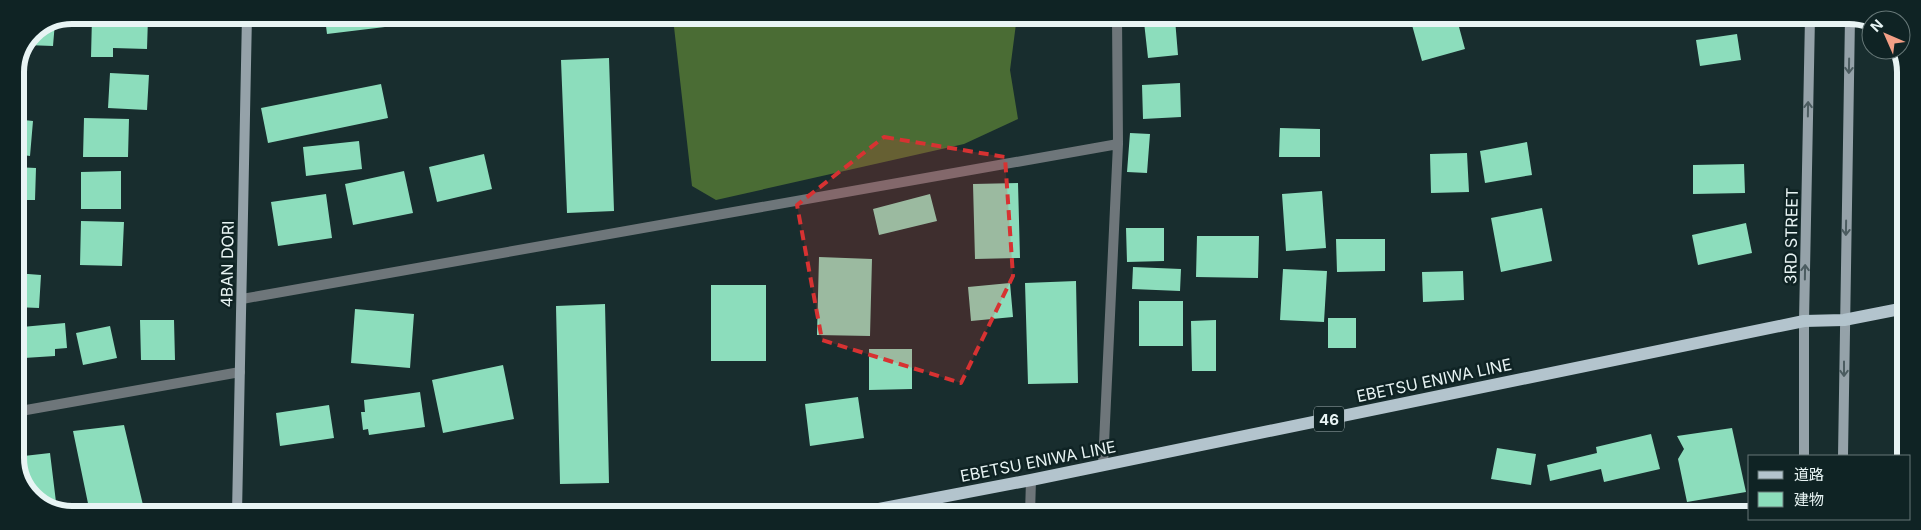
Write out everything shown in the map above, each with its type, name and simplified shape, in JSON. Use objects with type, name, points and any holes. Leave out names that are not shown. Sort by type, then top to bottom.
[{"type":"main road","name":"EBETSU ENIWA LINE","points":[[895,506],[1031,480],[1804,321],[1844,320],[1897,310]]},
{"type":"street","name":"4BAN DORI","points":[[237,506],[247,24]]},
{"type":"street","points":[[1103,465],[1118,144],[1117,24]]},
{"type":"street","name":"3RD STREET","points":[[1804,455],[1804,321],[1810,24]]},
{"type":"street","points":[[1844,455],[1844,320],[1850,24]]},
{"type":"street","points":[[242,299],[1118,144]]},
{"type":"street","points":[[24,410],[240,372]]},
{"type":"street","points":[[1030,506],[1031,480]]},
{"type":"highlighted area","points":[[884,137],[1005,157],[1013,276],[961,383],[822,340],[797,205]]},
{"type":"green space","points":[[674,24],[1016,24],[1010,70],[1018,119],[964,144],[716,200],[692,186]]},
{"type":"building","points":[[92,24],[148,24],[147,49],[113,48],[113,57],[91,57]]},
{"type":"building","points":[[326,24],[385,24],[385,27],[327,34]]},
{"type":"building","points":[[1144,24],[1175,24],[1178,55],[1148,58]]},
{"type":"building","points":[[1458,24],[1465,49],[1422,61],[1412,25]]},
{"type":"building","points":[[55,27],[53,46],[32,45],[45,32]]},
{"type":"building","points":[[1737,34],[1741,60],[1700,66],[1696,40]]},
{"type":"building","points":[[609,58],[614,211],[567,213],[561,60]]},
{"type":"building","points":[[110,73],[149,75],[147,110],[108,108]]},
{"type":"building","points":[[1180,83],[1181,117],[1143,119],[1142,85]]},
{"type":"building","points":[[381,84],[388,118],[268,143],[261,108]]},
{"type":"building","points":[[84,118],[129,119],[128,157],[83,157]]},
{"type":"building","points":[[24,120],[33,121],[30,156],[24,155]]},
{"type":"building","points":[[1280,128],[1320,129],[1320,157],[1279,157]]},
{"type":"building","points":[[1130,133],[1150,134],[1147,173],[1127,172]]},
{"type":"building","points":[[359,141],[362,169],[306,176],[303,147]]},
{"type":"building","points":[[1527,142],[1532,175],[1485,183],[1480,151]]},
{"type":"building","points":[[1467,153],[1469,192],[1431,193],[1430,154]]},
{"type":"building","points":[[484,154],[492,189],[437,202],[429,167]]},
{"type":"building","points":[[1744,164],[1745,193],[1693,194],[1693,165]]},
{"type":"building","points":[[24,167],[36,168],[35,200],[24,200]]},
{"type":"building","points":[[121,171],[121,209],[81,209],[81,172]]},
{"type":"building","points":[[404,171],[413,213],[353,225],[345,184]]},
{"type":"building","points":[[1018,183],[1020,258],[975,259],[973,184]]},
{"type":"building","points":[[1322,191],[1326,248],[1286,251],[1282,194]]},
{"type":"building","points":[[326,194],[332,238],[278,246],[271,202]]},
{"type":"building","points":[[930,194],[937,221],[879,235],[873,209]]},
{"type":"building","points":[[1542,208],[1552,261],[1501,272],[1491,218]]},
{"type":"building","points":[[81,221],[124,222],[122,266],[80,265]]},
{"type":"building","points":[[1746,223],[1752,253],[1698,265],[1692,235]]},
{"type":"building","points":[[1126,228],[1164,228],[1164,261],[1127,262]]},
{"type":"building","points":[[1197,236],[1259,236],[1258,278],[1196,277]]},
{"type":"building","points":[[1336,239],[1385,239],[1385,271],[1337,272]]},
{"type":"building","points":[[819,257],[872,259],[870,336],[817,335]]},
{"type":"building","points":[[1133,267],[1181,269],[1180,291],[1132,289]]},
{"type":"building","points":[[1283,269],[1327,271],[1324,322],[1280,320]]},
{"type":"building","points":[[1463,271],[1464,300],[1423,302],[1422,272]]},
{"type":"building","points":[[24,274],[41,275],[39,308],[24,307]]},
{"type":"building","points":[[1076,281],[1078,383],[1028,384],[1025,283]]},
{"type":"building","points":[[1010,283],[1013,317],[971,321],[968,287]]},
{"type":"building","points":[[711,285],[766,285],[766,361],[711,361]]},
{"type":"building","points":[[1139,301],[1183,301],[1183,346],[1139,346]]},
{"type":"building","points":[[605,304],[609,483],[560,484],[556,306]]},
{"type":"building","points":[[355,309],[414,314],[410,368],[351,363]]},
{"type":"building","points":[[1328,318],[1356,318],[1356,348],[1328,348]]},
{"type":"building","points":[[140,320],[174,320],[175,360],[141,360]]},
{"type":"building","points":[[1216,320],[1216,371],[1192,371],[1191,321]]},
{"type":"building","points":[[65,323],[67,348],[55,349],[55,356],[24,358],[24,327]]},
{"type":"building","points":[[110,326],[117,358],[83,365],[76,333]]},
{"type":"building","points":[[869,349],[912,349],[912,389],[869,390]]},
{"type":"building","points":[[503,365],[514,419],[443,433],[432,380]]},
{"type":"building","points":[[420,392],[425,427],[369,435],[368,429],[363,430],[361,412],[365,412],[364,400]]},
{"type":"building","points":[[858,397],[864,438],[810,446],[805,404]]},
{"type":"building","points":[[329,405],[334,438],[280,446],[276,413]]},
{"type":"building","points":[[124,425],[143,505],[89,506],[73,431]]},
{"type":"building","points":[[1732,428],[1746,492],[1687,502],[1678,459],[1684,449],[1677,436]]},
{"type":"building","points":[[1651,434],[1660,469],[1604,482],[1601,469],[1550,481],[1547,465],[1597,453],[1596,447]]},
{"type":"building","points":[[1497,448],[1536,454],[1531,485],[1491,479]]},
{"type":"building","points":[[50,453],[56,502],[45,498],[30,482],[27,476],[24,456]]}]
